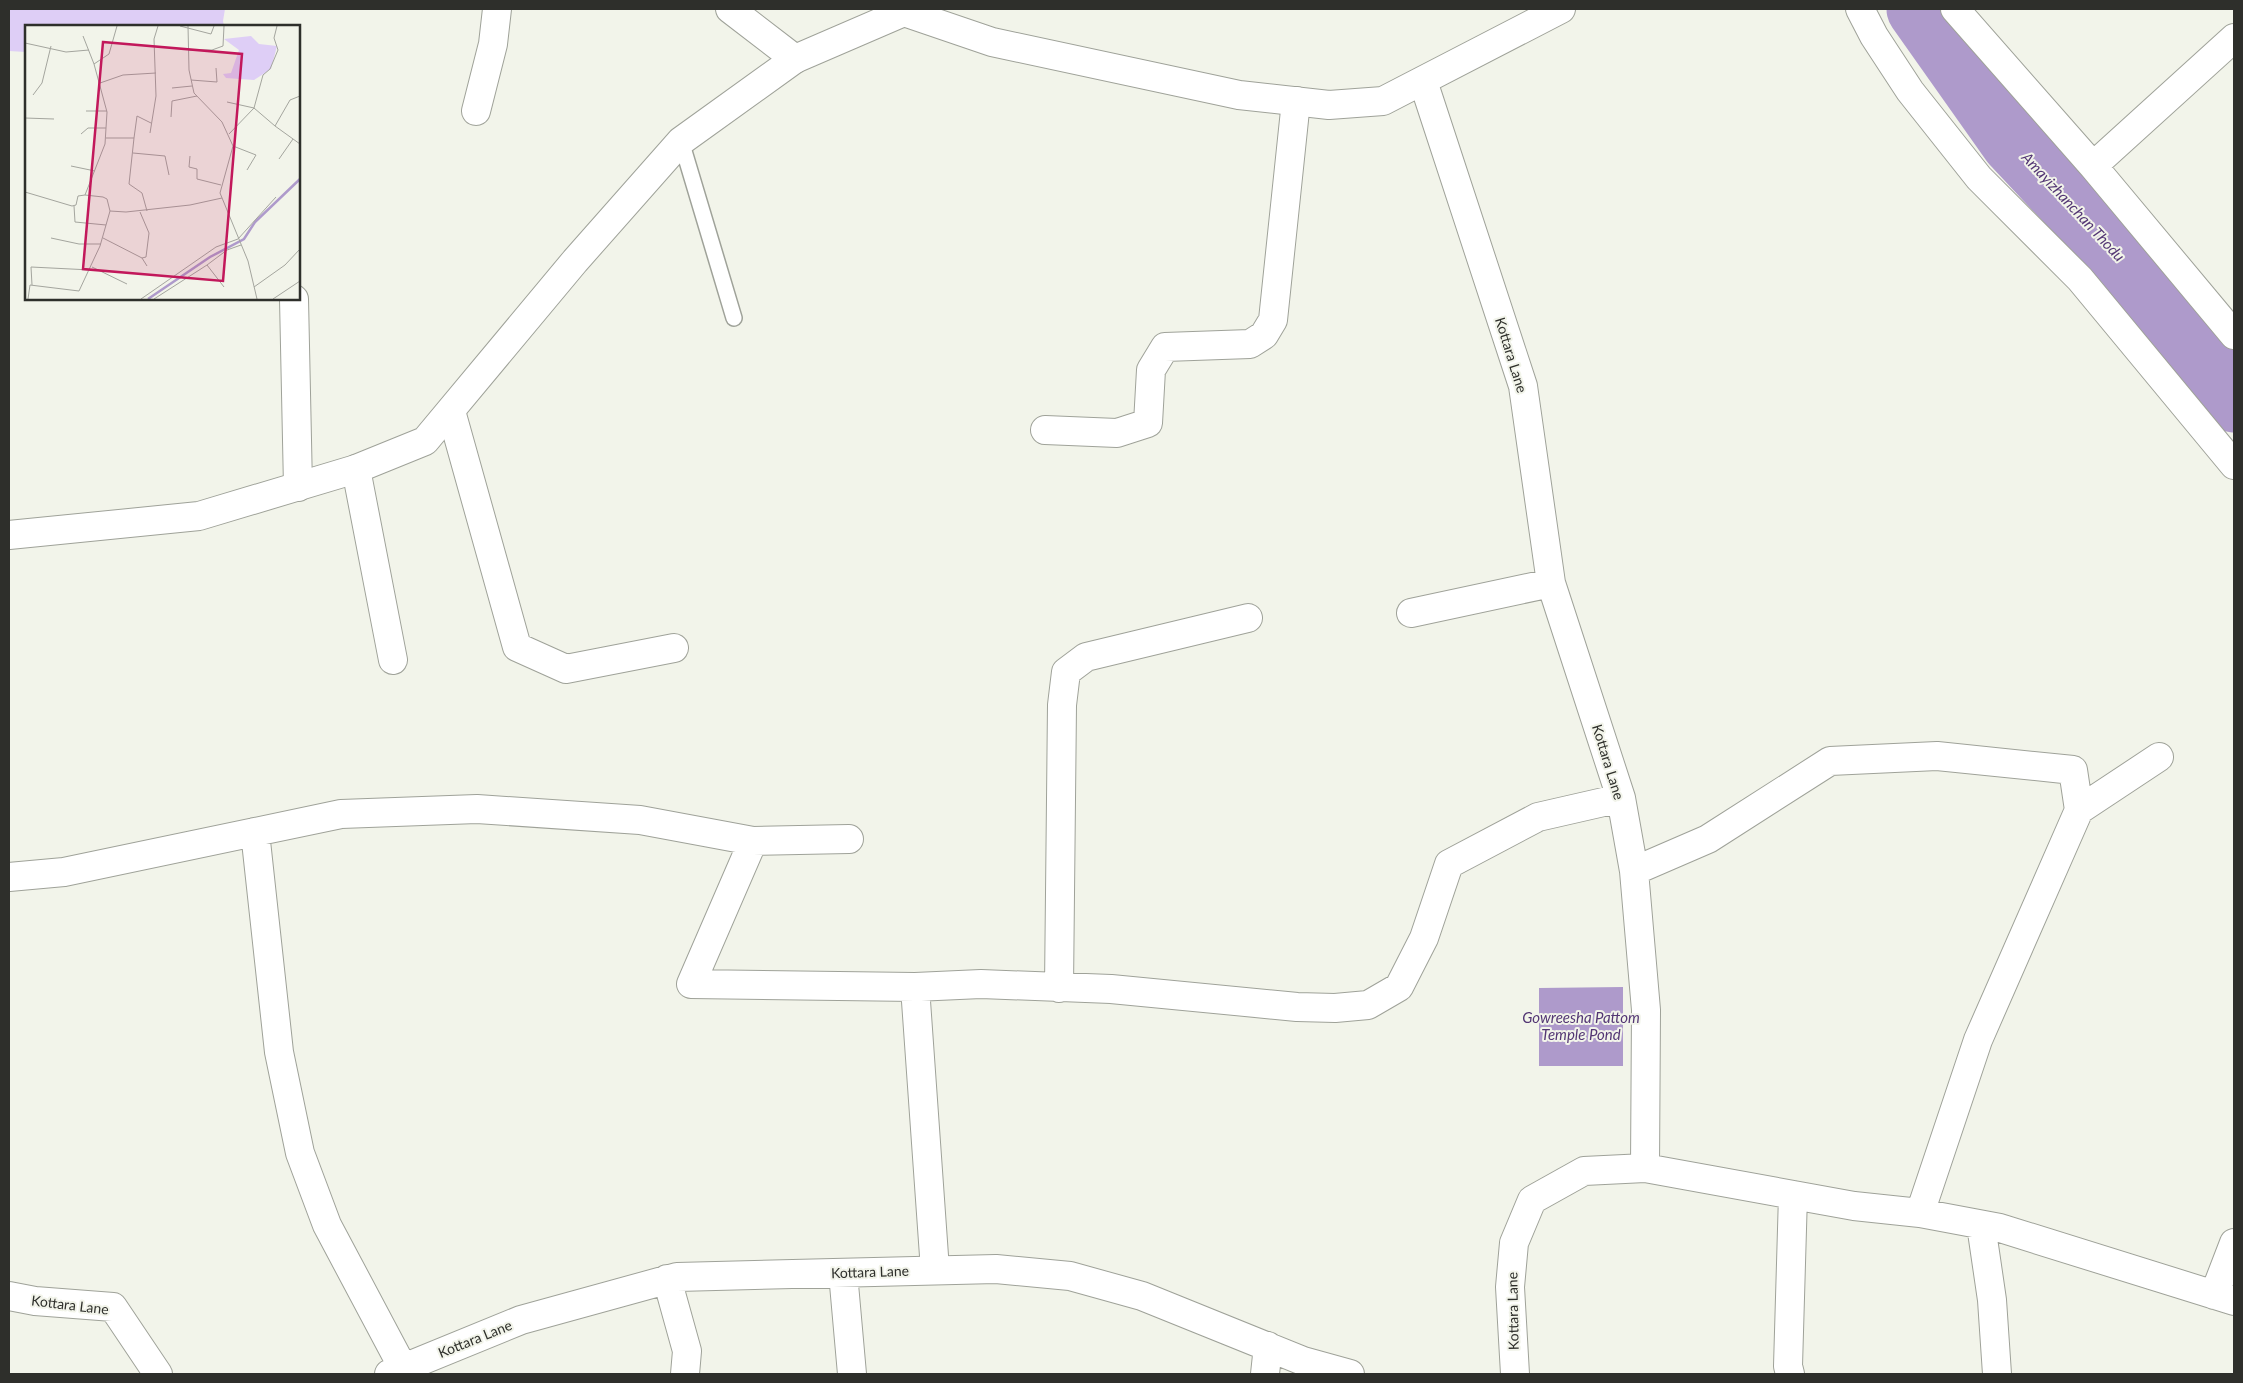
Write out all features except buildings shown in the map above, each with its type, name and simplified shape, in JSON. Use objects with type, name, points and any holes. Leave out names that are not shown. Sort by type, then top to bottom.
[{"type":"street","points":[[476,111],[493,44],[497,9]]},
{"type":"street","points":[[730,9],[796,59]]},
{"type":"street","points":[[9,535],[199,516],[356,468],[425,441],[575,262],[681,141],[796,59],[904,11],[992,42],[1239,95],[1329,105],[1384,101],[1561,9]]},
{"type":"street","points":[[1860,9],[1874,36],[1910,91],[1979,178],[2080,279],[2234,464]]},
{"type":"street","points":[[1955,9],[2093,166],[2234,335]]},
{"type":"street","points":[[2093,166],[2234,38]]},
{"type":"street","name":"Kottara Lane","points":[[1423,81],[1523,386],[1551,583],[1621,798],[1634,871],[1646,1010],[1645,1168],[1584,1171],[1532,1200],[1514,1244],[1513,1252],[1510,1287],[1515,1374]]},
{"type":"street","points":[[1045,430],[1117,433],[1148,423],[1151,370],[1164,347],[1250,344],[1264,335],[1273,320],[1296,101]]},
{"type":"street","points":[[294,300],[298,487]]},
{"type":"street","points":[[451,411],[517,647],[566,669],[674,648]]},
{"type":"street","points":[[356,468],[393,660]]},
{"type":"street","points":[[1411,613],[1551,583]]},
{"type":"street","points":[[1059,988],[1062,706],[1066,672],[1086,657],[1248,618]]},
{"type":"street","points":[[1634,871],[1708,839],[1830,761],[1937,756],[2073,770],[2079,810],[1978,1040],[1920,1213]]},
{"type":"street","points":[[2079,810],[2159,757]]},
{"type":"street","points":[[753,842],[691,984],[914,987],[981,984],[1059,988],[1111,988],[1297,1007],[1335,1008],[1368,1006],[1399,987],[1424,938],[1449,864],[1538,817],[1621,798]]},
{"type":"street","points":[[9,877],[64,872],[342,814],[477,809],[640,820],[753,842],[849,839]]},
{"type":"street","points":[[255,832],[279,1052],[300,1153],[327,1225],[396,1371]]},
{"type":"street","points":[[914,987],[935,1270]]},
{"type":"street","points":[[1645,1168],[1854,1206],[1920,1213],[2000,1228],[2224,1298],[2234,1243]]},
{"type":"street","points":[[1790,1374],[1793,1195]]},
{"type":"street","points":[[1981,1225],[1992,1300],[1997,1374]]},
{"type":"street","name":"Kottara Lane","points":[[396,1371],[521,1320],[676,1277],[996,1269],[1070,1276],[1142,1296],[1303,1361],[1350,1374]]},
{"type":"street","points":[[843,1273],[852,1374]]},
{"type":"street","points":[[667,1279],[687,1351],[685,1374]]},
{"type":"street","name":"Kottara Lane","points":[[9,1296],[35,1301],[113,1307],[158,1374]]},
{"type":"street","points":[[1265,1374],[1268,1346]]},
{"type":"lane","points":[[681,141],[734,318]]},
{"type":"shaded area","points":[[9,9],[225,9],[224,25],[25,25],[25,52],[9,51]]},
{"type":"water","name":"Gowreesha Pattom Temple Pond","points":[[1623,987],[1623,1066],[1539,1066],[1539,988]]},
{"type":"waterway","name":"Amayizhanchan Thodu","points":[[1919,9],[2013,142],[2115,251],[2234,400]]}]
